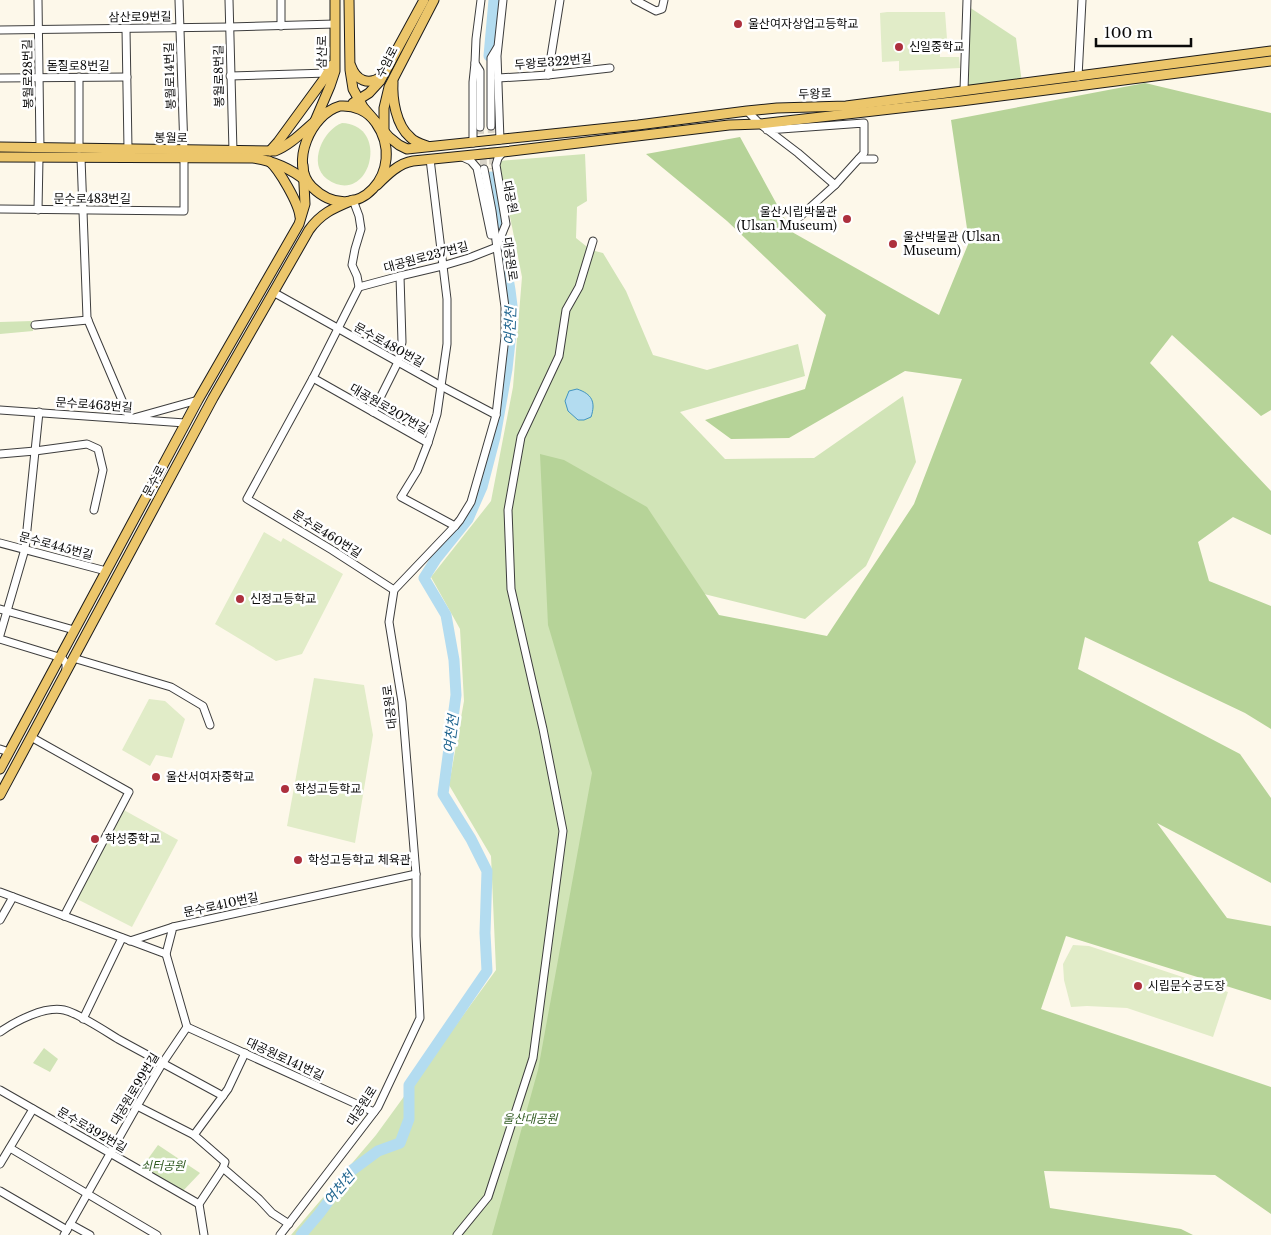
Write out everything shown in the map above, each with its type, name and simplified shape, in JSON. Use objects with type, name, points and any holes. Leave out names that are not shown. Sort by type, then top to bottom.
[{"type":"main road","name":"삼산로","points":[[313,125],[334,77],[335,0]]},
{"type":"main road","points":[[349,0],[351,83],[358,100],[380,129],[387,155],[386,163],[377,185]]},
{"type":"main road","name":"수암로","points":[[346,106],[358,100],[376,86],[424,0]]},
{"type":"main road","name":"수암로","points":[[385,142],[385,101],[388,87],[434,0]]},
{"type":"main road","name":"두왕로","points":[[372,118],[394,142],[403,148],[411,149],[777,108],[846,106],[1271,51]]},
{"type":"main road","points":[[299,224],[298,207],[269,156],[328,74],[335,58]]},
{"type":"main road","points":[[313,125],[304,150],[302,165],[307,182],[328,198],[341,201],[353,200],[364,195],[388,174],[408,161],[729,126],[764,127],[1271,61]]},
{"type":"main road","points":[[350,63],[355,75],[362,81],[375,81],[383,76]]},
{"type":"main road","points":[[395,74],[393,91],[400,123],[408,136],[413,140],[432,147]]},
{"type":"main road","points":[[346,106],[361,110],[372,118]]},
{"type":"main road","name":"봉월로","points":[[269,156],[286,146],[327,112],[334,108],[346,106]]},
{"type":"main road","name":"봉월로","points":[[0,147],[40,148],[80,154],[128,149],[184,154],[232,151],[244,155],[269,156],[307,182]]},
{"type":"main road","points":[[0,158],[39,158],[80,154],[244,155]]},
{"type":"main road","name":"문수로","points":[[0,769],[5,750],[60,657],[185,423],[299,224],[305,204],[307,182]]},
{"type":"main road","name":"문수로","points":[[0,795],[184,450],[309,230],[318,218],[353,200]]},
{"type":"main road","points":[[184,450],[189,433],[185,423],[192,422],[204,414]]},
{"type":"main road","points":[[160,471],[166,461],[173,460],[175,465],[170,476]]},
{"type":"main road","points":[[86,608],[83,618],[84,624],[90,624],[97,614]]},
{"type":"street","name":"봉월로28번길","points":[[38,0],[40,148]]},
{"type":"street","name":"봉월로14번길","points":[[179,0],[184,211]]},
{"type":"street","name":"봉월로8번길","points":[[229,0],[232,151]]},
{"type":"street","points":[[280,26],[281,0]]},
{"type":"street","points":[[473,143],[476,39],[482,0]]},
{"type":"street","name":"두왕로322번길","points":[[500,140],[498,47],[503,0]]},
{"type":"street","points":[[548,75],[560,0]]},
{"type":"street","points":[[635,0],[653,10],[659,10],[663,7],[664,0]]},
{"type":"street","points":[[964,90],[966,0]]},
{"type":"street","points":[[1078,76],[1082,0]]},
{"type":"street","name":"삼산로9번길","points":[[0,30],[335,24]]},
{"type":"street","points":[[126,28],[128,149]]},
{"type":"street","points":[[492,126],[491,58],[498,47]]},
{"type":"street","points":[[475,63],[480,71],[480,127]]},
{"type":"street","name":"두왕로322번길","points":[[498,78],[610,68]]},
{"type":"street","points":[[230,76],[328,74]]},
{"type":"street","points":[[79,77],[80,154],[88,320],[130,419],[198,400]]},
{"type":"street","name":"돋질로8번길","points":[[0,78],[127,77]]},
{"type":"street","points":[[748,111],[764,127],[798,153],[835,186]]},
{"type":"street","points":[[764,127],[864,123],[864,153],[835,186],[796,221]]},
{"type":"street","points":[[497,246],[506,224],[494,167],[503,152]]},
{"type":"street","points":[[460,156],[471,161],[480,169],[486,165],[494,167]]},
{"type":"street","points":[[38,210],[39,158]]},
{"type":"street","points":[[428,443],[437,414],[447,344],[447,299],[430,159]]},
{"type":"street","points":[[859,159],[874,159]]},
{"type":"street","name":"대공원로","points":[[280,1235],[378,1107],[420,1018],[416,936],[416,874],[402,702],[389,622],[394,590],[460,520],[471,502],[496,415],[505,337],[505,306],[497,246],[490,233],[480,169]]},
{"type":"street","points":[[313,378],[359,287],[352,265],[361,229],[359,216],[353,200]]},
{"type":"street","name":"문수로483번길","points":[[0,209],[184,211]]},
{"type":"street","points":[[457,1235],[488,1197],[533,1058],[563,831],[543,728],[511,589],[508,510],[521,437],[559,356],[566,310],[579,287],[593,241]]},
{"type":"street","name":"대공원로237번길","points":[[359,287],[469,258],[497,246]]},
{"type":"street","points":[[373,412],[398,362],[402,342],[400,276]]},
{"type":"street","name":"문수로480번길","points":[[273,292],[496,415]]},
{"type":"street","points":[[35,325],[88,320]]},
{"type":"street","name":"대공원로207번길","points":[[313,378],[428,443],[417,471],[401,497],[454,526]]},
{"type":"street","name":"문수로460번길","points":[[313,378],[247,499],[394,590]]},
{"type":"street","name":"문수로463번길","points":[[0,410],[185,423]]},
{"type":"street","points":[[0,635],[3,610],[25,549],[39,412]]},
{"type":"street","points":[[0,454],[35,452],[87,444],[98,449],[103,470],[94,510]]},
{"type":"street","name":"문수로445번길","points":[[0,543],[106,571]]},
{"type":"street","points":[[3,610],[74,630]]},
{"type":"street","points":[[0,639],[60,657],[66,663],[66,672]]},
{"type":"street","points":[[73,658],[171,687],[203,706],[210,725]]},
{"type":"street","points":[[31,736],[129,792],[64,916]]},
{"type":"street","name":"문수로410번길","points":[[166,954],[172,928],[416,874]]},
{"type":"street","points":[[0,892],[166,954],[187,1027]]},
{"type":"street","points":[[0,920],[13,896]]},
{"type":"street","points":[[130,941],[172,928]]},
{"type":"street","points":[[83,1019],[122,938]]},
{"type":"street","points":[[0,1032],[37,1012],[64,1010],[223,1096]]},
{"type":"street","name":"대공원로141번길","points":[[187,1027],[374,1112]]},
{"type":"street","name":"대공원로99번길","points":[[67,1230],[137,1106],[187,1027]]},
{"type":"street","points":[[194,1135],[228,1089],[246,1053]]},
{"type":"street","name":"문수로392번길","points":[[0,1090],[200,1204]]},
{"type":"street","points":[[137,1106],[194,1135],[225,1162],[200,1204],[204,1235]]},
{"type":"street","points":[[0,1164],[33,1109]]},
{"type":"street","points":[[10,1148],[157,1235]]},
{"type":"street","points":[[223,1168],[259,1198],[272,1213],[289,1224]]},
{"type":"street","points":[[0,1191],[67,1230],[90,1235]]},
{"type":"green space","points":[[966,5],[1016,38],[1022,83],[964,90]]},
{"type":"green space","points":[[945,12],[947,39],[939,39],[940,57],[959,57],[960,68],[899,71],[899,61],[882,62],[880,13]]},
{"type":"green space","points":[[1145,83],[1271,113],[1271,410],[1261,416],[1172,335],[1150,363],[1271,491],[1271,535],[1233,517],[1198,542],[1209,581],[1271,606],[1271,729],[1245,713],[1085,637],[1078,669],[1240,754],[1271,798],[1271,883],[1157,823],[1227,918],[1271,926],[1271,1000],[1066,936],[1041,1009],[1271,1087],[1271,1214],[1215,1175],[1044,1171],[1050,1208],[1181,1229],[1193,1235],[492,1235],[538,1070],[592,773],[548,625],[540,454],[564,460],[647,507],[719,615],[827,636],[914,504],[962,379],[905,371],[789,438],[731,439],[705,420],[805,389],[826,315],[727,221],[646,154],[740,137],[792,232],[939,315],[969,242],[951,120]]},
{"type":"green space","points":[[342,123],[357,127],[367,137],[370,150],[369,163],[363,175],[354,183],[342,185],[327,179],[321,173],[318,157],[324,140],[335,127]]},
{"type":"green space","name":"울산대공원","points":[[585,154],[587,201],[577,207],[576,238],[591,250],[603,253],[626,291],[653,355],[707,370],[798,344],[805,376],[680,412],[725,459],[814,458],[903,396],[916,462],[866,566],[805,619],[704,594],[623,1235],[291,1235],[376,1135],[496,970],[491,856],[449,785],[464,701],[460,629],[431,577],[491,501],[513,387],[522,277],[499,161]]},
{"type":"green space","points":[[32,321],[33,331],[0,334],[0,322]]},
{"type":"green space","points":[[264,532],[281,542],[283,538],[343,574],[302,654],[276,661],[215,624]]},
{"type":"green space","points":[[314,678],[364,685],[373,735],[355,843],[287,826]]},
{"type":"green space","points":[[149,699],[165,701],[185,719],[172,758],[156,755],[150,766],[122,750]]},
{"type":"green space","points":[[122,809],[178,840],[132,927],[75,898]]},
{"type":"green space","name":"시립문수궁도장","points":[[1073,945],[1089,946],[1228,992],[1213,1037],[1127,1008],[1071,1007],[1064,980],[1063,964]]},
{"type":"green space","points":[[44,1048],[58,1059],[50,1072],[33,1063]]},
{"type":"green space","name":"쇠터공원","points":[[158,1145],[200,1173],[181,1193],[140,1170]]},
{"type":"water","points":[[577,389],[586,393],[593,403],[591,417],[584,420],[578,420],[568,411],[565,401],[569,391]]},
{"type":"waterway","name":"여천천","points":[[489,56],[494,0]]},
{"type":"waterway","name":"여천천","points":[[301,1235],[351,1171],[378,1151],[400,1143],[409,1119],[409,1085],[487,971],[485,933],[487,871],[471,839],[443,794],[456,695],[454,660],[446,615],[424,578],[436,559],[468,519],[482,487],[495,437],[507,369],[513,314],[491,177]]},
{"type":"tunnel","points":[[491,126],[493,169]]},
{"type":"tunnel","points":[[480,127],[484,169]]},
{"type":"place","name":"울산여자상업고등학교","points":[[738,24]]},
{"type":"place","name":"신일중학교","points":[[899,47]]},
{"type":"place","name":"울산시립박물관 (Ulsan Museum)","points":[[847,219]]},
{"type":"place","name":"울산박물관 (Ulsan Museum)","points":[[893,244]]},
{"type":"place","name":"신정고등학교","points":[[240,599]]},
{"type":"place","name":"울산서여자중학교","points":[[156,777]]},
{"type":"place","name":"학성고등학교","points":[[285,789]]},
{"type":"place","name":"학성중학교","points":[[95,839]]},
{"type":"place","name":"학성고등학교 체육관","points":[[298,860]]},
{"type":"place","name":"시립문수궁도장","points":[[1138,986]]}]
